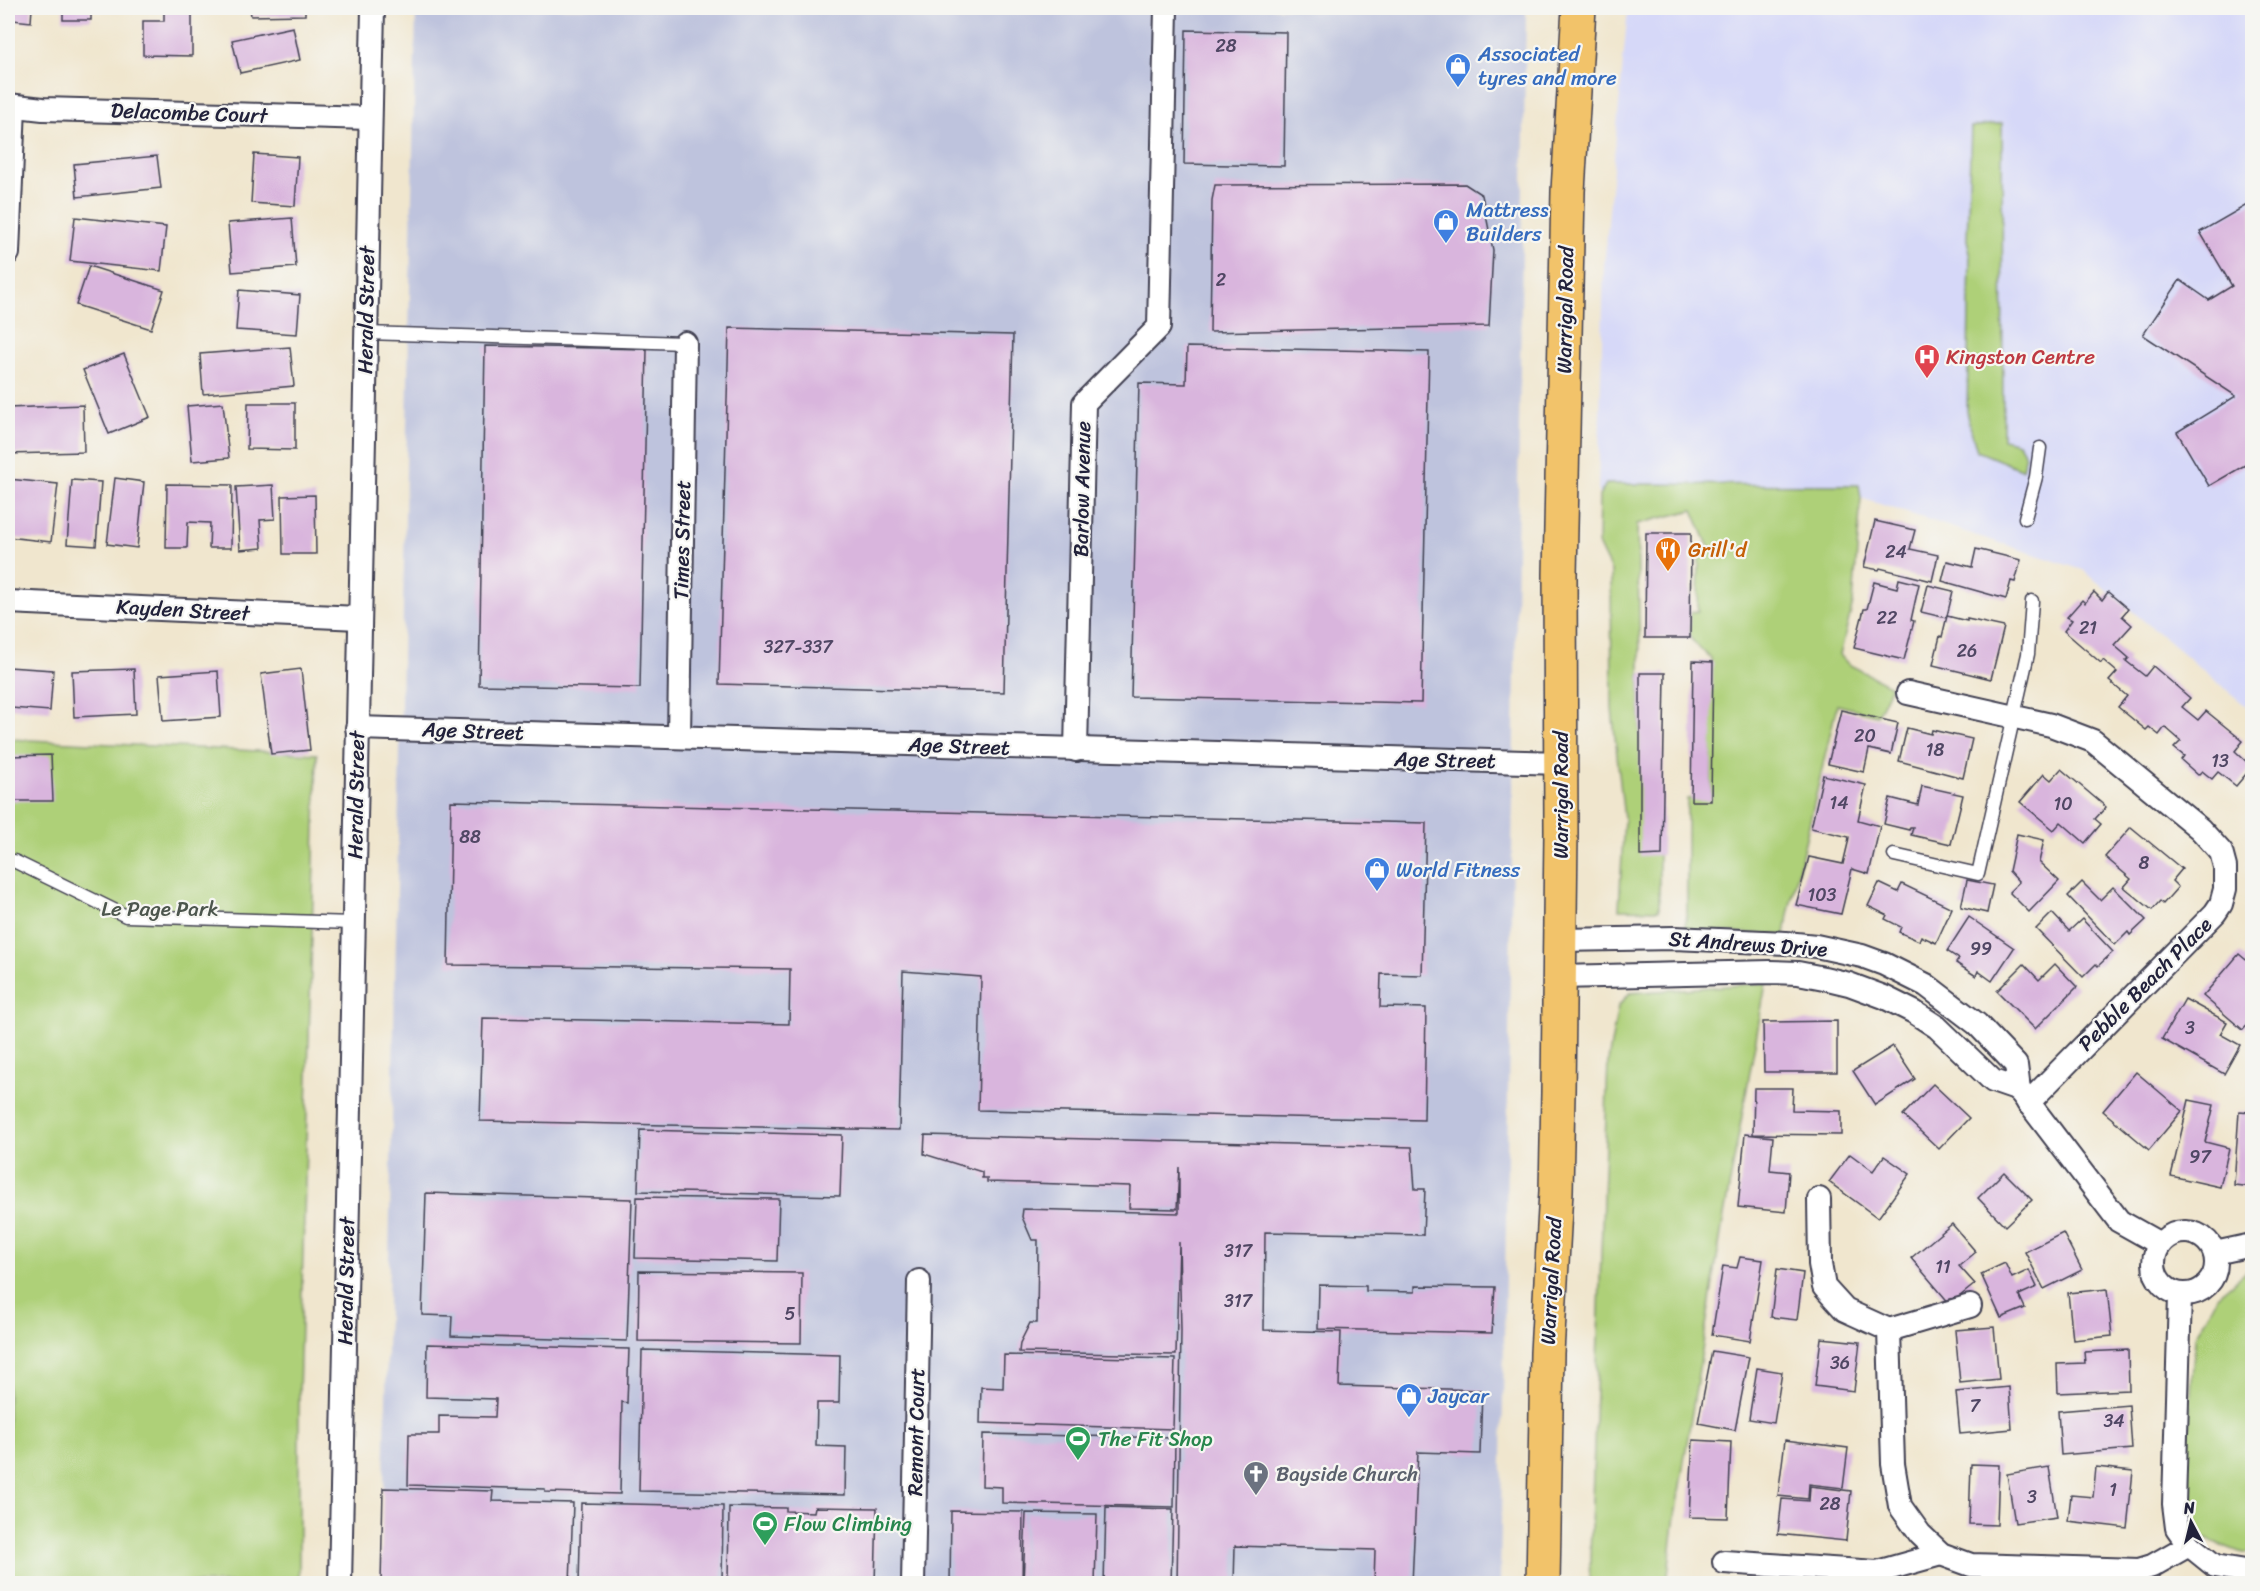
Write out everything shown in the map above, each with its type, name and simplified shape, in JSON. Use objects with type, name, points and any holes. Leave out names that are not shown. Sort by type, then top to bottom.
[{"type":"highway","name":"Warrigal Road","points":[[1543,1584],[1547,1353],[1556,1191],[1561,940],[1560,575],[1566,266],[1579,8]]},
{"type":"street","name":"Herald Street","points":[[340,1584],[359,618],[374,8]]},
{"type":"street","name":"Barlow Avenue","points":[[1076,750],[1084,403],[1159,327],[1166,8]]},
{"type":"street","name":"Delacombe Court","points":[[11,105],[43,109],[370,118]]},
{"type":"street","points":[[8,253],[11,105]]},
{"type":"street","name":"Times Street","points":[[679,737],[685,343]]},
{"type":"street","name":"Kayden Street","points":[[8,602],[359,618]]},
{"type":"street","name":"Pebble Beach Place","points":[[1908,693],[2051,725],[2093,741],[2221,852],[2226,877],[2221,904],[2215,913],[2024,1096]]},
{"type":"street","name":"Age Street","points":[[357,728],[1561,763]]},
{"type":"street","name":"St Andrews Drive","points":[[1561,940],[1674,938],[1786,943],[1862,956],[1926,985],[1977,1024],[2016,1065],[2024,1096],[2120,1221],[2160,1244]]},
{"type":"street","name":"St Andrews Drive","points":[[1560,977],[1770,972],[1798,973],[1849,984],[1914,1012],[1937,1027],[1993,1081],[2024,1096]]},
{"type":"street","points":[[1819,1199],[1820,1264],[1824,1287],[1845,1310],[1889,1330],[1970,1306]]},
{"type":"street","points":[[2180,1232],[2191,1232],[2210,1243],[2217,1263],[2215,1275],[2209,1284],[2201,1291],[2190,1294],[2171,1292],[2162,1285],[2153,1265],[2160,1244],[2169,1236],[2180,1232]]},
{"type":"street","points":[[2215,1253],[2253,1245]]},
{"type":"street","name":"Remont Court","points":[[913,1584],[919,1281]]},
{"type":"street","points":[[2180,1294],[2174,1504],[2177,1528],[2189,1545],[2215,1566],[2253,1572]]},
{"type":"street","points":[[1889,1330],[1893,1464],[1900,1506],[1920,1534],[1941,1554],[1971,1565],[2139,1570],[2152,1566],[2189,1545]]},
{"type":"street","points":[[1724,1562],[1877,1572],[1941,1554]]},
{"type":"lane","points":[[366,333],[685,343]]},
{"type":"lane","points":[[2025,518],[2036,477],[2040,448]]},
{"type":"lane","points":[[1894,855],[1978,874],[2028,654],[2032,601]]},
{"type":"lane","points":[[14,861],[126,916],[353,923]]},
{"type":"shaded area","points":[[416,8],[1526,8],[1500,1583],[382,1584]]},
{"type":"shaded area","name":"Kingston Centre","points":[[1628,8],[2252,8],[2252,711],[2083,570],[1861,498],[1598,494],[1604,266]]},
{"type":"green space","points":[[2002,123],[2003,439],[2018,443],[2021,447],[2025,456],[2023,470],[1977,451],[1967,416],[1970,252],[1967,240],[1971,127]]},
{"type":"green space","points":[[1606,484],[1859,485],[1861,498],[1853,603],[1840,655],[1848,664],[1891,686],[1877,715],[1837,705],[1785,935],[1684,930],[1687,915],[1687,799],[1711,798],[1711,659],[1690,638],[1690,612],[1698,611],[1699,554],[1710,550],[1693,510],[1637,524],[1641,853],[1659,853],[1659,910],[1619,909],[1624,819],[1612,709],[1611,571],[1598,544],[1599,496]]},
{"type":"green space","name":"Le Page Park","points":[[8,739],[317,754],[299,1394],[299,1583],[8,1583]]},
{"type":"green space","points":[[1766,983],[1723,1221],[1674,1523],[1667,1583],[1589,1584],[1608,1061],[1618,1006],[1630,993]]},
{"type":"green space","points":[[2252,1267],[2252,1553],[2242,1553],[2198,1536],[2186,1462],[2195,1337],[2217,1296]]},
{"type":"building","points":[[8,8],[32,8],[31,22],[13,20],[12,38],[8,37]]},
{"type":"building","points":[[63,8],[91,8],[91,20],[63,20]]},
{"type":"building","points":[[164,8],[192,8],[192,56],[143,55],[143,21],[164,21]]},
{"type":"building","points":[[250,8],[305,8],[305,15],[251,16]]},
{"type":"building","points":[[293,27],[300,60],[240,73],[232,40]]},
{"type":"building","points":[[1186,30],[1286,32],[1284,166],[1184,164]]},
{"type":"building","points":[[254,154],[298,157],[295,206],[251,203]]},
{"type":"building","points":[[157,156],[161,188],[77,197],[74,164]]},
{"type":"building","points":[[1465,184],[1482,195],[1493,250],[1489,326],[1210,332],[1212,200],[1215,185]]},
{"type":"building","points":[[2252,202],[2252,461],[2209,486],[2177,432],[2236,396],[2143,335],[2180,280],[2209,300],[2232,286],[2200,232]]},
{"type":"building","points":[[75,217],[166,227],[161,271],[70,261]]},
{"type":"building","points":[[292,218],[296,267],[232,272],[228,223]]},
{"type":"building","points":[[89,266],[164,290],[151,329],[76,305]]},
{"type":"building","points":[[239,290],[300,295],[297,334],[236,330]]},
{"type":"building","points":[[729,328],[1013,335],[1004,692],[719,684]]},
{"type":"building","points":[[485,346],[647,349],[640,688],[479,685]]},
{"type":"building","points":[[290,347],[294,386],[203,394],[200,354]]},
{"type":"building","points":[[1187,347],[1429,352],[1421,703],[1131,697],[1139,383],[1186,384]]},
{"type":"building","points":[[124,354],[150,417],[109,434],[83,370]]},
{"type":"building","points":[[223,403],[229,458],[192,461],[187,406]]},
{"type":"building","points":[[248,403],[295,403],[295,450],[247,449]]},
{"type":"building","points":[[83,405],[84,452],[8,454],[8,408]]},
{"type":"building","points":[[115,478],[144,482],[137,548],[107,544]]},
{"type":"building","points":[[8,479],[58,484],[51,542],[8,537]]},
{"type":"building","points":[[72,480],[101,482],[96,546],[67,544]]},
{"type":"building","points":[[167,484],[232,485],[231,548],[209,548],[210,523],[188,522],[187,548],[166,548]]},
{"type":"building","points":[[273,485],[275,519],[260,520],[262,548],[240,550],[236,487]]},
{"type":"building","points":[[315,495],[316,554],[283,554],[282,496]]},
{"type":"building","points":[[1875,521],[1915,530],[1910,549],[1938,555],[1932,581],[1880,568],[1879,570],[1864,567]]},
{"type":"building","name":"Grill'd","points":[[1646,533],[1691,533],[1690,638],[1645,638]]},
{"type":"building","points":[[1976,549],[2021,560],[2015,582],[2011,581],[2006,599],[1942,581],[1947,561],[1972,567]]},
{"type":"building","points":[[1899,579],[1919,584],[1911,620],[1914,621],[1904,660],[1854,648],[1874,582],[1897,588]]},
{"type":"building","points":[[1928,585],[1953,591],[1946,618],[1921,612]]},
{"type":"building","points":[[2094,592],[2102,600],[2108,592],[2128,609],[2122,616],[2132,625],[2114,645],[2129,658],[2126,661],[2145,676],[2153,666],[2190,698],[2182,707],[2198,720],[2206,711],[2243,741],[2235,751],[2252,767],[2236,786],[2218,772],[2212,779],[2202,771],[2198,775],[2181,760],[2184,756],[2174,748],[2181,741],[2165,727],[2159,735],[2149,727],[2146,730],[2118,707],[2127,696],[2109,681],[2117,672],[2103,660],[2101,663],[2064,631],[2072,620],[2067,617],[2082,600],[2085,603]]},
{"type":"building","points":[[1947,616],[2004,627],[1991,679],[1933,665]]},
{"type":"building","points":[[1693,661],[1713,662],[1711,801],[1691,801]]},
{"type":"building","points":[[8,667],[53,670],[50,711],[11,708],[10,718],[8,718]]},
{"type":"building","points":[[134,669],[136,714],[74,717],[72,671]]},
{"type":"building","points":[[301,669],[310,750],[271,754],[261,674]]},
{"type":"building","points":[[218,671],[221,717],[163,721],[159,675]]},
{"type":"building","points":[[1640,673],[1665,673],[1662,855],[1640,856]]},
{"type":"building","points":[[1841,710],[1898,723],[1891,754],[1869,749],[1864,772],[1828,764]]},
{"type":"building","points":[[1907,728],[1931,734],[1932,730],[1972,739],[1963,778],[1899,761]]},
{"type":"building","points":[[51,755],[53,801],[8,801],[8,756]]},
{"type":"building","points":[[2061,769],[2106,807],[2095,819],[2101,824],[2085,843],[2061,822],[2054,830],[2020,802],[2044,774],[2051,780]]},
{"type":"building","points":[[1823,775],[1866,785],[1858,820],[1880,826],[1869,874],[1852,869],[1841,914],[1796,905],[1809,857],[1843,864],[1848,843],[1849,837],[1811,828]]},
{"type":"building","points":[[1922,786],[1963,795],[1951,844],[1911,835],[1913,827],[1909,830],[1884,824],[1890,798],[1918,805]]},
{"type":"building","points":[[451,801],[1426,823],[1422,975],[1381,974],[1380,1007],[1426,1008],[1424,1120],[978,1110],[981,977],[903,971],[899,1130],[480,1121],[483,1018],[789,1024],[790,969],[448,965]]},
{"type":"building","points":[[2131,827],[2182,869],[2172,881],[2178,887],[2163,904],[2160,901],[2152,910],[2124,887],[2131,879],[2105,857]]},
{"type":"building","points":[[2017,834],[2044,840],[2039,862],[2059,881],[2029,912],[2009,892],[2019,882],[2009,871]]},
{"type":"building","points":[[1967,880],[1993,885],[1987,913],[1961,907]]},
{"type":"building","points":[[2082,882],[2100,900],[2113,887],[2146,920],[2130,935],[2128,932],[2115,945],[2068,896]]},
{"type":"building","points":[[1879,883],[1898,892],[1902,884],[1952,908],[1936,943],[1921,936],[1919,941],[1899,932],[1901,927],[1885,919],[1887,915],[1868,906]]},
{"type":"building","points":[[2052,913],[2069,931],[2082,919],[2113,952],[2083,977],[2036,929]]},
{"type":"building","points":[[1969,917],[2014,948],[1992,981],[1978,971],[1976,976],[1956,963],[1959,959],[1947,951]]},
{"type":"building","points":[[2239,954],[2252,965],[2252,1020],[2243,1030],[2203,996]]},
{"type":"building","points":[[2024,964],[2039,980],[2055,964],[2077,987],[2035,1029],[1997,991]]},
{"type":"building","points":[[2185,999],[2227,1022],[2220,1034],[2240,1045],[2224,1074],[2162,1039]]},
{"type":"building","points":[[1837,1021],[1837,1072],[1764,1072],[1763,1022]]},
{"type":"building","points":[[1893,1046],[1915,1079],[1875,1105],[1853,1071]]},
{"type":"building","points":[[2136,1072],[2182,1111],[2149,1150],[2103,1111]]},
{"type":"building","points":[[1933,1084],[1969,1118],[1939,1149],[1903,1115]]},
{"type":"building","points":[[1754,1088],[1793,1088],[1792,1110],[1841,1111],[1841,1135],[1753,1134]]},
{"type":"building","points":[[2189,1100],[2214,1105],[2205,1142],[2229,1148],[2220,1187],[2171,1176]]},
{"type":"building","points":[[2239,1111],[2252,1112],[2252,1187],[2234,1185]]},
{"type":"building","points":[[640,1130],[842,1135],[840,1196],[638,1191]]},
{"type":"building","points":[[1745,1134],[1773,1137],[1770,1170],[1789,1172],[1786,1212],[1738,1207]]},
{"type":"building","points":[[925,1135],[1412,1147],[1415,1189],[1425,1189],[1423,1235],[1265,1232],[1264,1330],[1341,1332],[1339,1386],[1482,1390],[1480,1454],[1418,1452],[1412,1584],[1374,1584],[1375,1550],[1235,1546],[1234,1584],[1177,1584],[1181,1331],[1179,1242],[1176,1355],[1019,1352],[1020,1343],[1030,1323],[1037,1323],[1038,1240],[1032,1240],[1022,1217],[1023,1209],[1179,1213],[1179,1167],[1177,1209],[1129,1208],[1130,1186],[987,1182],[987,1178],[982,1178],[982,1172],[924,1154]]},
{"type":"building","points":[[1850,1154],[1873,1171],[1884,1156],[1910,1174],[1878,1218],[1829,1182]]},
{"type":"building","points":[[2004,1172],[2032,1200],[2005,1226],[1978,1198]]},
{"type":"building","points":[[426,1193],[632,1199],[627,1341],[451,1336],[452,1316],[422,1315]]},
{"type":"building","points":[[637,1197],[779,1199],[777,1261],[635,1258]]},
{"type":"building","points":[[1952,1224],[1976,1252],[1959,1266],[1975,1284],[1950,1304],[1911,1258]]},
{"type":"building","points":[[2063,1233],[2082,1270],[2044,1289],[2025,1252]]},
{"type":"building","points":[[1740,1257],[1763,1260],[1750,1341],[1712,1335],[1723,1266],[1737,1268]]},
{"type":"building","points":[[2005,1263],[2012,1278],[2029,1270],[2037,1287],[2019,1295],[2025,1308],[2001,1318],[1981,1274]]},
{"type":"building","points":[[1777,1269],[1803,1273],[1797,1320],[1771,1317]]},
{"type":"building","points":[[639,1271],[802,1273],[801,1343],[638,1341]]},
{"type":"building","points":[[1319,1285],[1366,1286],[1366,1291],[1415,1292],[1415,1286],[1495,1287],[1492,1333],[1318,1329]]},
{"type":"building","points":[[2107,1289],[2112,1336],[2073,1340],[2068,1293]]},
{"type":"building","points":[[1994,1327],[1999,1379],[1960,1383],[1955,1330]]},
{"type":"building","points":[[1821,1338],[1860,1342],[1854,1391],[1815,1386]]},
{"type":"building","points":[[427,1344],[629,1349],[627,1403],[622,1402],[620,1494],[545,1492],[545,1489],[408,1485],[409,1434],[439,1434],[439,1416],[495,1417],[496,1399],[426,1397]]},
{"type":"building","points":[[642,1350],[840,1355],[839,1403],[817,1403],[816,1446],[846,1447],[845,1495],[639,1491]]},
{"type":"building","points":[[2128,1350],[2129,1390],[2058,1393],[2057,1364],[2085,1363],[2084,1352]]},
{"type":"building","points":[[1712,1351],[1749,1357],[1735,1430],[1698,1423]]},
{"type":"building","points":[[1004,1355],[1175,1359],[1173,1429],[980,1423],[981,1387],[1003,1388]]},
{"type":"building","points":[[1757,1368],[1782,1372],[1774,1423],[1749,1419]]},
{"type":"building","points":[[2009,1387],[2012,1429],[1960,1434],[1956,1392]]},
{"type":"building","points":[[2129,1405],[2132,1449],[2061,1455],[2058,1411]]},
{"type":"building","name":"The Fit Shop","points":[[983,1434],[1175,1438],[1174,1507],[1002,1503],[1002,1487],[982,1486]]},
{"type":"building","points":[[1693,1440],[1731,1442],[1728,1518],[1689,1517]]},
{"type":"building","points":[[1785,1440],[1848,1448],[1843,1488],[1809,1484],[1808,1499],[1778,1496]]},
{"type":"building","points":[[1971,1464],[1999,1465],[1997,1525],[1969,1524]]},
{"type":"building","points":[[2049,1467],[2057,1517],[2015,1523],[2007,1474]]},
{"type":"building","points":[[2096,1467],[2133,1471],[2127,1528],[2068,1521],[2071,1495],[2093,1497]]},
{"type":"building","points":[[1810,1486],[1851,1491],[1846,1541],[1778,1534],[1782,1499],[1809,1501]]},
{"type":"building","points":[[383,1488],[493,1491],[492,1501],[573,1503],[570,1584],[381,1584]]},
{"type":"building","points":[[581,1503],[723,1506],[722,1584],[579,1584]]},
{"type":"building","points":[[729,1507],[786,1508],[786,1511],[814,1512],[815,1507],[877,1508],[875,1584],[728,1584]]},
{"type":"building","points":[[1106,1507],[1173,1509],[1171,1584],[1104,1584]]},
{"type":"building","points":[[951,1511],[1023,1512],[1022,1584],[950,1584]]},
{"type":"building","points":[[1026,1513],[1097,1514],[1095,1584],[1023,1584]]},
{"type":"place","name":"Associated tyres and more","points":[[1458,89]]},
{"type":"place","name":"Mattress Builders","points":[[1446,245]]},
{"type":"place","name":"Kingston Centre","points":[[1927,380]]},
{"type":"place","name":"Grill'd","points":[[1668,573]]},
{"type":"place","name":"World Fitness","points":[[1377,893]]},
{"type":"place","name":"Jaycar","points":[[1409,1419]]},
{"type":"place","name":"The Fit Shop","points":[[1078,1462]]},
{"type":"place","name":"Bayside Church","points":[[1256,1497]]},
{"type":"place","name":"Flow Climbing","points":[[765,1547]]}]
